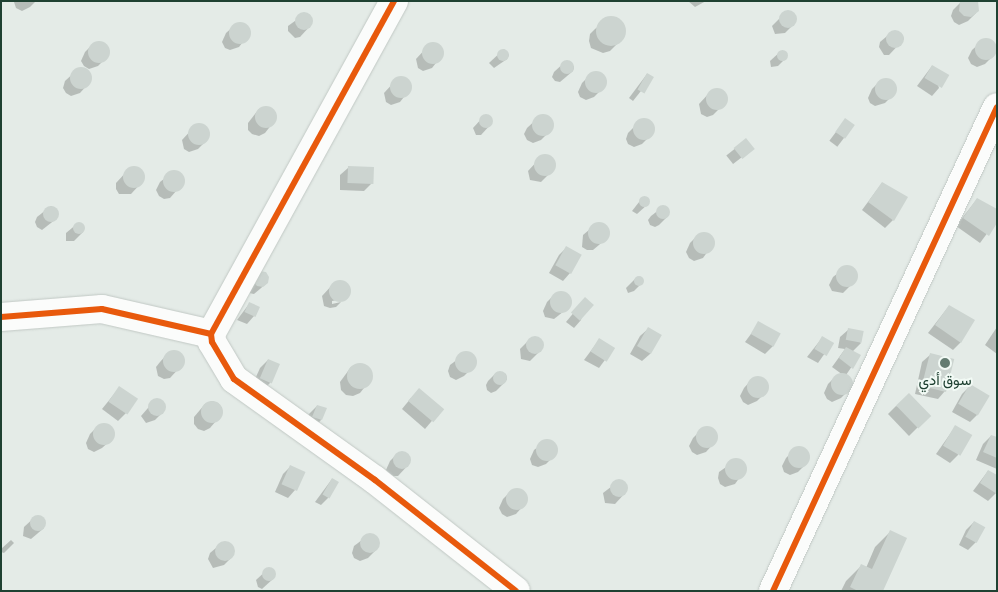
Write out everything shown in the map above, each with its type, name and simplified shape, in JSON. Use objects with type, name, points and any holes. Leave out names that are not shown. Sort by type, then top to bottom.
[{"type":"street","points":[[394,1],[211,334],[212,342],[234,380],[375,480],[516,591]]},
{"type":"street","points":[[773,591],[997,107]]},
{"type":"street","points":[[1,317],[102,309],[211,334]]},
{"type":"building","points":[[960,1],[978,1],[979,11],[971,17],[964,16],[959,11]]},
{"type":"building","points":[[788,10],[794,13],[797,19],[794,25],[788,28],[782,25],[779,19],[782,13]]},
{"type":"building","points":[[304,12],[310,15],[313,21],[310,27],[304,30],[298,27],[295,21],[298,15]]},
{"type":"building","points":[[611,16],[621,21],[626,31],[621,41],[611,46],[601,41],[596,31],[601,21]]},
{"type":"building","points":[[240,22],[250,29],[251,33],[244,43],[240,44],[230,37],[229,33],[236,23]]},
{"type":"building","points":[[891,30],[899,30],[904,35],[902,46],[891,48],[886,43],[886,35]]},
{"type":"building","points":[[986,38],[996,45],[997,49],[990,59],[986,60],[976,53],[975,49],[982,39]]},
{"type":"building","points":[[99,41],[109,48],[110,52],[103,62],[99,63],[89,56],[88,52],[95,42]]},
{"type":"building","points":[[433,42],[443,49],[444,53],[437,63],[433,64],[423,57],[422,53],[429,43]]},
{"type":"building","points":[[501,49],[505,49],[509,55],[505,61],[501,61],[497,57],[497,53]]},
{"type":"building","points":[[782,49],[788,55],[782,61],[776,55]]},
{"type":"building","points":[[564,60],[570,60],[574,67],[570,74],[564,74],[560,70],[560,64]]},
{"type":"building","points":[[932,65],[949,75],[942,88],[924,78]]},
{"type":"building","points":[[81,67],[91,74],[92,78],[85,88],[81,89],[71,82],[70,78],[77,68]]},
{"type":"building","points":[[596,71],[604,74],[607,82],[604,90],[596,93],[588,90],[585,82],[588,74]]},
{"type":"building","points":[[647,73],[654,77],[644,93],[638,89]]},
{"type":"building","points":[[401,76],[411,83],[412,87],[405,97],[401,98],[391,91],[390,87],[397,77]]},
{"type":"building","points":[[886,78],[896,85],[897,89],[890,99],[886,100],[876,93],[875,89],[882,79]]},
{"type":"building","points":[[717,88],[727,95],[728,99],[721,109],[717,110],[707,103],[706,99],[713,89]]},
{"type":"building","points":[[266,106],[274,109],[277,117],[274,125],[266,128],[258,125],[255,117],[258,109]]},
{"type":"building","points":[[486,114],[491,116],[493,121],[491,126],[486,128],[481,126],[479,121],[481,116]]},
{"type":"building","points":[[543,114],[553,121],[554,125],[547,135],[543,136],[533,129],[532,125],[539,115]]},
{"type":"building","points":[[644,118],[654,125],[655,129],[648,139],[644,140],[634,133],[633,129],[640,119]]},
{"type":"building","points":[[845,118],[855,125],[845,139],[835,132]]},
{"type":"building","points":[[199,123],[209,130],[210,134],[203,144],[199,145],[189,138],[188,134],[195,124]]},
{"type":"building","points":[[746,138],[755,149],[742,159],[734,148]]},
{"type":"building","points":[[545,154],[555,161],[556,165],[549,175],[545,176],[535,169],[534,165],[541,155]]},
{"type":"building","points":[[134,166],[142,169],[145,177],[142,185],[134,188],[126,185],[123,177],[126,169]]},
{"type":"building","points":[[348,166],[374,167],[373,184],[347,183]]},
{"type":"building","points":[[174,170],[184,177],[185,181],[178,191],[174,192],[164,185],[163,181],[170,171]]},
{"type":"building","points":[[882,182],[908,197],[894,221],[868,202]]},
{"type":"building","points":[[644,195],[650,201],[644,207],[638,201]]},
{"type":"building","points":[[977,198],[997,209],[997,223],[989,236],[963,218]]},
{"type":"building","points":[[660,205],[666,205],[670,212],[666,219],[660,219],[656,215],[656,209]]},
{"type":"building","points":[[48,206],[54,206],[59,211],[57,220],[48,222],[43,217],[43,211]]},
{"type":"building","points":[[81,222],[84,223],[84,233],[77,234],[74,233],[73,226],[74,223]]},
{"type":"building","points":[[599,222],[609,229],[610,233],[603,243],[599,244],[589,237],[588,233],[595,223]]},
{"type":"building","points":[[704,232],[714,239],[715,243],[708,253],[704,254],[694,247],[693,243],[700,233]]},
{"type":"building","points":[[566,246],[582,255],[571,274],[555,265]]},
{"type":"building","points":[[847,265],[857,272],[858,276],[851,286],[847,287],[837,280],[836,276],[843,266]]},
{"type":"building","points":[[259,271],[266,272],[269,277],[268,283],[263,287],[257,286],[253,281]]},
{"type":"building","points":[[637,276],[641,276],[644,281],[643,285],[637,286],[634,283],[634,279]]},
{"type":"building","points":[[340,280],[350,287],[351,291],[344,301],[340,302],[330,295],[329,291],[336,281]]},
{"type":"building","points":[[561,291],[571,298],[572,302],[565,312],[561,313],[551,306],[550,302],[557,292]]},
{"type":"building","points":[[585,297],[594,305],[580,321],[571,313]]},
{"type":"building","points":[[249,302],[260,307],[255,317],[245,312]]},
{"type":"building","points":[[949,305],[975,320],[961,343],[935,325]]},
{"type":"building","points":[[758,321],[781,334],[773,347],[751,334]]},
{"type":"building","points":[[648,327],[662,335],[651,354],[637,346]]},
{"type":"building","points":[[848,328],[864,331],[861,343],[846,340]]},
{"type":"building","points":[[535,336],[541,339],[544,345],[541,351],[535,354],[529,351],[526,345],[529,339]]},
{"type":"building","points":[[822,336],[834,343],[827,356],[814,349]]},
{"type":"building","points":[[599,338],[615,348],[607,362],[591,352]]},
{"type":"building","points":[[846,347],[861,355],[853,369],[839,358]]},
{"type":"building","points":[[174,350],[184,357],[185,361],[178,371],[174,372],[164,365],[163,361],[170,351]]},
{"type":"building","points":[[466,351],[476,358],[477,362],[470,372],[466,373],[456,366],[455,362],[462,352]]},
{"type":"building","points":[[930,353],[954,359],[946,392],[922,386]]},
{"type":"building","points":[[268,359],[280,364],[272,383],[260,378]]},
{"type":"building","points":[[360,363],[369,367],[373,376],[369,385],[360,389],[351,385],[347,376],[351,367]]},
{"type":"building","points":[[497,371],[503,371],[507,378],[503,385],[497,385],[493,381],[493,375]]},
{"type":"building","points":[[842,373],[850,376],[853,384],[850,392],[842,395],[834,392],[831,384],[834,376]]},
{"type":"building","points":[[758,376],[768,383],[769,387],[762,397],[758,398],[748,391],[747,387],[754,377]]},
{"type":"building","points":[[970,384],[990,396],[978,416],[958,404]]},
{"type":"building","points":[[119,386],[138,399],[127,415],[108,402]]},
{"type":"building","points":[[419,388],[444,409],[433,422],[408,401]]},
{"type":"building","points":[[909,393],[931,416],[918,429],[896,406]]},
{"type":"building","points":[[157,398],[163,401],[166,407],[163,413],[157,416],[151,413],[148,407],[151,401]]},
{"type":"building","points":[[212,401],[220,404],[223,412],[220,420],[212,423],[204,420],[201,412],[204,404]]},
{"type":"building","points":[[317,405],[327,408],[322,420],[312,417]]},
{"type":"building","points":[[104,423],[114,430],[115,434],[108,444],[104,445],[94,438],[93,434],[100,424]]},
{"type":"building","points":[[955,425],[972,435],[960,456],[943,446]]},
{"type":"building","points":[[707,426],[717,433],[718,437],[711,447],[707,448],[697,441],[696,437],[703,427]]},
{"type":"building","points":[[991,435],[997,437],[997,458],[983,452]]},
{"type":"building","points":[[547,439],[557,446],[558,450],[551,460],[547,461],[537,454],[536,450],[543,440]]},
{"type":"building","points":[[799,446],[809,453],[810,457],[803,467],[799,468],[789,461],[788,457],[795,447]]},
{"type":"building","points":[[402,451],[408,454],[411,460],[408,466],[402,469],[396,466],[393,460],[396,454]]},
{"type":"building","points":[[736,458],[746,465],[747,469],[740,479],[736,480],[726,473],[725,469],[732,459]]},
{"type":"building","points":[[290,465],[306,472],[297,491],[281,484]]},
{"type":"building","points":[[988,470],[997,475],[997,494],[980,483]]},
{"type":"building","points":[[332,478],[339,482],[329,498],[322,494]]},
{"type":"building","points":[[615,479],[623,479],[628,484],[626,495],[615,497],[610,492],[610,484]]},
{"type":"building","points":[[517,488],[527,495],[528,499],[521,509],[517,510],[507,503],[506,499],[513,489]]},
{"type":"building","points":[[35,515],[41,515],[46,520],[44,529],[35,531],[30,526],[30,520]]},
{"type":"building","points":[[974,521],[985,527],[977,543],[965,537]]},
{"type":"building","points":[[890,530],[907,538],[883,591],[858,591],[850,587],[861,564],[872,569]]},
{"type":"building","points":[[366,533],[374,533],[380,539],[380,547],[374,553],[366,553],[360,547],[360,539]]},
{"type":"building","points":[[225,541],[232,544],[235,551],[232,558],[225,561],[218,558],[215,551],[218,544]]},
{"type":"building","points":[[269,567],[274,569],[276,574],[274,579],[269,581],[264,579],[262,574],[264,569]]},
{"type":"cycle path","points":[[211,334],[394,1]]},
{"type":"cycle path","points":[[773,591],[997,107]]},
{"type":"cycle path","points":[[1,317],[102,309],[211,334],[212,342],[234,379],[375,480],[516,591]]},
{"type":"place","name":"سوق أدي","points":[[945,363]]}]
